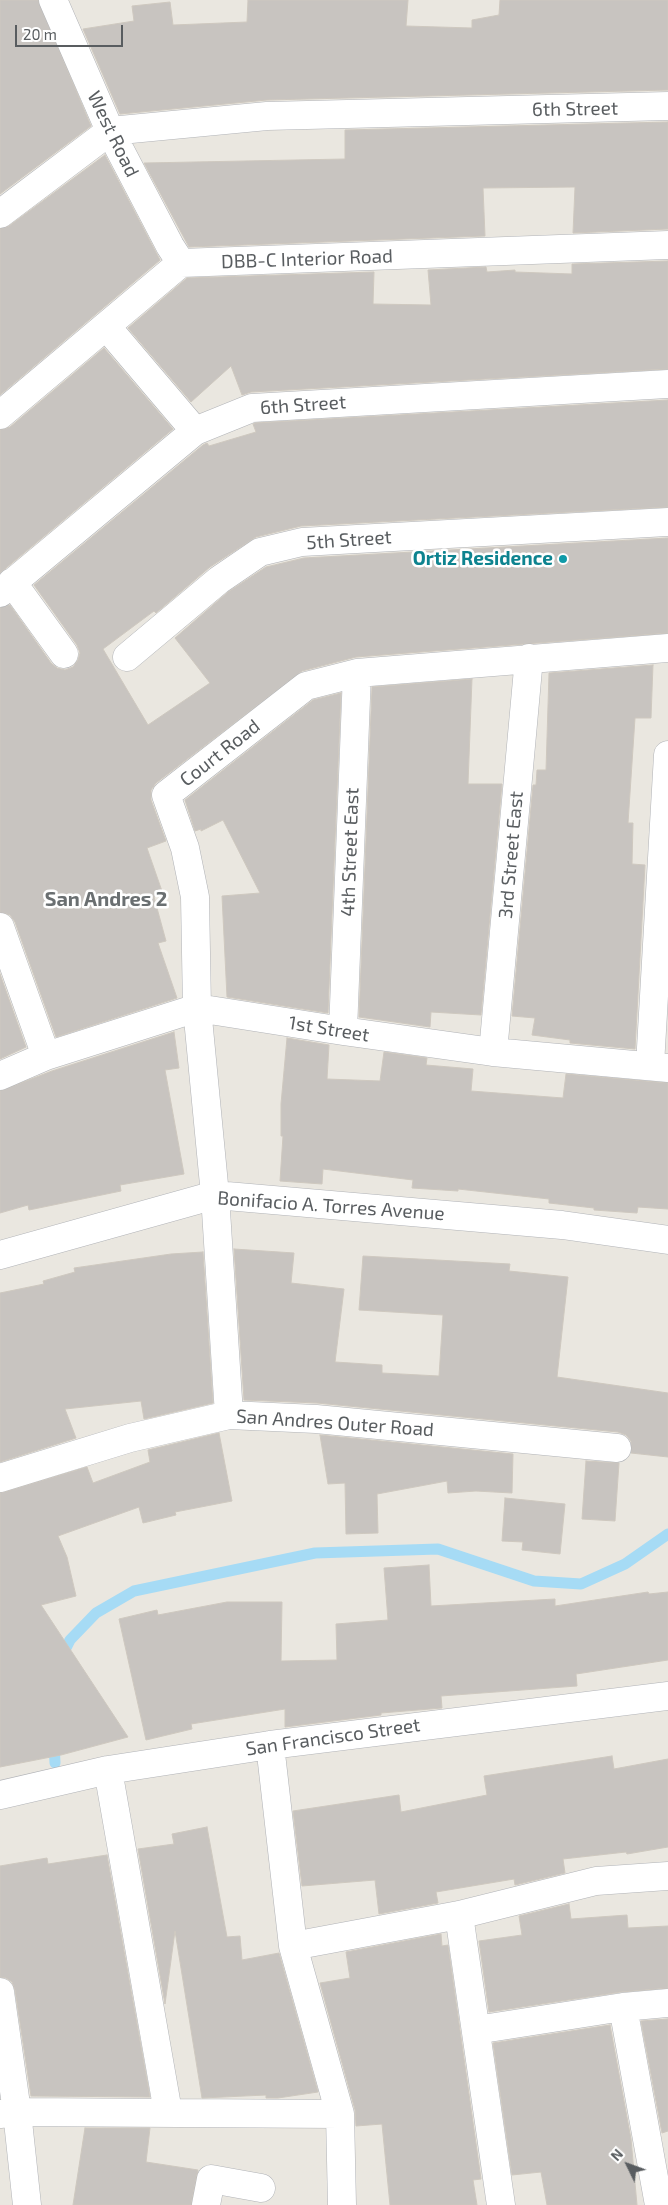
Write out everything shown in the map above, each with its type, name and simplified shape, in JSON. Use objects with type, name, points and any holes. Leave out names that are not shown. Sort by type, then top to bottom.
[{"type":"street","name":"West Road","points":[[53,0],[110,131],[170,246],[182,263]]},
{"type":"street","name":"6th Street","points":[[110,131],[267,116],[668,106]]},
{"type":"street","points":[[3,205],[110,131]]},
{"type":"street","name":"DBB-C Interior Road","points":[[182,263],[668,245]]},
{"type":"street","points":[[0,415],[182,263]]},
{"type":"street","points":[[106,326],[195,431]]},
{"type":"street","name":"6th Street","points":[[6,588],[195,431],[252,408],[668,384]]},
{"type":"street","name":"5th Street","points":[[127,657],[219,580],[260,552],[302,542],[668,522]]},
{"type":"street","points":[[6,588],[64,654]]},
{"type":"street","name":"Court Road","points":[[229,1415],[215,1195],[197,1008],[194,897],[185,848],[166,795],[306,686],[357,673],[668,648]]},
{"type":"street","name":"3rd Street East","points":[[493,1052],[529,658]]},
{"type":"street","name":"4th Street East","points":[[343,1031],[357,673]]},
{"type":"street","points":[[659,1066],[668,755]]},
{"type":"street","points":[[0,927],[46,1056]]},
{"type":"street","name":"1st Street","points":[[0,1076],[46,1056],[197,1008],[493,1052],[659,1066]]},
{"type":"street","name":"Bonifacio A. Torres Avenue","points":[[0,1255],[215,1195],[562,1224],[668,1240]]},
{"type":"street","name":"San Andres Outer Road","points":[[0,1478],[130,1438],[229,1415],[316,1419],[617,1448]]},
{"type":"street","name":"San Francisco Street","points":[[0,1795],[108,1770],[270,1745],[668,1696]]},
{"type":"street","points":[[270,1745],[294,1946],[340,2114],[342,2205]]},
{"type":"street","points":[[108,1770],[168,2112]]},
{"type":"street","points":[[294,1946],[459,1915],[596,1881],[668,1876]]},
{"type":"street","points":[[459,1915],[501,2205]]},
{"type":"street","points":[[0,1992],[9,2113],[27,2205]]},
{"type":"street","points":[[476,2030],[623,2007],[668,2003]]},
{"type":"street","points":[[623,2007],[659,2205]]},
{"type":"street","points":[[9,2113],[340,2114]]},
{"type":"street","points":[[206,2205],[211,2179],[261,2188]]},
{"type":"building","points":[[0,0],[38,0],[91,126],[0,194]]},
{"type":"building","points":[[248,0],[408,0],[406,26],[472,28],[472,20],[499,15],[500,0],[668,0],[668,90],[267,100],[120,114],[83,29],[134,21],[132,6],[170,2],[173,25],[247,22]]},
{"type":"building","points":[[668,122],[668,229],[573,233],[575,187],[483,188],[485,236],[189,247],[144,163],[345,159],[345,130]]},
{"type":"building","points":[[105,155],[160,260],[0,395],[0,229],[9,226]]},
{"type":"building","points":[[668,261],[668,369],[251,392],[242,395],[231,366],[191,402],[128,328],[187,278],[374,272],[373,304],[431,305],[428,270],[486,267],[487,272],[515,270],[515,272],[572,274],[572,264]]},
{"type":"building","points":[[104,348],[173,429],[0,573],[0,430],[10,427]]},
{"type":"building","points":[[668,400],[668,507],[301,526],[256,537],[210,567],[156,613],[154,611],[103,649],[148,725],[210,683],[175,638],[228,592],[266,567],[304,558],[668,538],[668,633],[356,657],[302,671],[156,783],[151,790],[151,800],[166,841],[147,848],[163,894],[154,897],[166,941],[158,943],[177,998],[56,1037],[15,922],[10,915],[0,912],[0,608],[10,605],[51,663],[57,668],[65,670],[73,667],[80,653],[77,645],[34,585],[203,445],[207,443],[209,446],[256,432],[253,424],[255,423]]},
{"type":"building","points":[[653,665],[651,718],[635,718],[628,823],[633,823],[632,864],[645,865],[635,1049],[570,1043],[570,1040],[532,1035],[535,1018],[512,1016],[533,785],[536,785],[537,770],[546,770],[549,673]]},
{"type":"building","points":[[472,679],[468,784],[502,784],[481,1015],[431,1012],[430,1027],[359,1017],[372,687]]},
{"type":"building","points":[[341,693],[328,1013],[227,997],[222,896],[260,893],[223,820],[201,831],[201,829],[195,831],[185,800],[313,700]]},
{"type":"building","points":[[0,974],[26,1047],[0,1059]]},
{"type":"building","points":[[174,1032],[179,1068],[165,1070],[184,1174],[120,1185],[121,1191],[29,1210],[28,1205],[0,1213],[0,1091],[52,1071]]},
{"type":"building","points":[[287,1038],[329,1045],[327,1079],[380,1081],[384,1052],[427,1058],[426,1065],[473,1069],[471,1091],[563,1098],[566,1074],[668,1083],[668,1209],[638,1207],[637,1213],[594,1210],[594,1208],[549,1203],[549,1199],[458,1189],[458,1191],[412,1188],[413,1180],[323,1169],[322,1184],[280,1181],[283,1136],[281,1136],[281,1104]]},
{"type":"building","points":[[234,1249],[294,1253],[291,1283],[344,1289],[335,1362],[382,1365],[382,1373],[439,1376],[443,1315],[359,1310],[363,1256],[510,1264],[509,1271],[568,1277],[557,1377],[668,1393],[668,1457],[631,1453],[631,1441],[626,1435],[618,1432],[317,1403],[244,1400]]},
{"type":"building","points":[[203,1252],[213,1403],[144,1419],[141,1401],[65,1409],[76,1438],[0,1462],[0,1293],[44,1284],[43,1281],[75,1272],[74,1268],[171,1254]]},
{"type":"building","points":[[219,1433],[232,1501],[175,1512],[176,1515],[143,1523],[139,1507],[58,1536],[67,1557],[76,1596],[41,1605],[128,1737],[61,1755],[0,1767],[0,1493],[87,1467],[93,1483],[150,1462],[148,1450]]},
{"type":"building","points":[[320,1435],[513,1454],[512,1493],[476,1491],[448,1493],[447,1481],[377,1494],[378,1533],[346,1534],[345,1483],[328,1484]]},
{"type":"building","points":[[586,1461],[619,1463],[615,1521],[582,1519]]},
{"type":"building","points":[[505,1498],[565,1504],[560,1554],[522,1550],[523,1542],[502,1541]]},
{"type":"building","points":[[429,1565],[431,1606],[555,1599],[555,1606],[648,1592],[649,1594],[668,1592],[668,1660],[576,1674],[577,1686],[441,1696],[442,1708],[381,1713],[381,1715],[285,1727],[285,1709],[191,1724],[192,1729],[146,1740],[119,1619],[157,1610],[158,1615],[227,1602],[282,1602],[281,1661],[337,1660],[336,1624],[388,1620],[384,1568]]},
{"type":"building","points":[[612,1756],[614,1769],[668,1759],[668,1847],[627,1854],[626,1852],[563,1859],[565,1873],[515,1885],[514,1879],[436,1892],[438,1903],[379,1914],[375,1880],[302,1886],[293,1811],[399,1795],[401,1812],[487,1795],[484,1776]]},
{"type":"building","points":[[207,1827],[227,1937],[240,1936],[242,1960],[279,1953],[318,2092],[278,2098],[266,2098],[266,2095],[202,2098],[175,1931],[165,2004],[138,1849],[174,1844],[172,1834]]},
{"type":"building","points":[[107,1855],[150,2097],[31,2096],[15,1990],[12,1982],[0,1977],[0,1866],[47,1858],[48,1864]]},
{"type":"building","points":[[569,1904],[571,1919],[627,1915],[628,1928],[668,1926],[668,1988],[621,1992],[489,2012],[479,1941],[522,1935],[519,1916]]},
{"type":"building","points":[[441,1934],[442,1946],[448,1945],[481,2179],[473,2180],[477,2205],[390,2205],[382,2124],[356,2126],[355,2110],[320,1983],[350,1978],[346,1952]]},
{"type":"building","points":[[668,2019],[668,2131],[662,2133],[641,2021]]},
{"type":"building","points":[[610,2025],[631,2139],[637,2205],[547,2205],[541,2172],[512,2175],[493,2043]]},
{"type":"building","points":[[85,2128],[150,2128],[146,2162],[198,2170],[191,2205],[73,2205]]},
{"type":"waterway","points":[[61,1658],[70,1640],[96,1613],[134,1591],[315,1553],[438,1549],[534,1581],[581,1584],[625,1564],[668,1534]]},
{"type":"waterway","points":[[54,1742],[55,1763]]},
{"type":"place","name":"Ortiz Residence","points":[[563,559]]},
{"type":"district","name":"San Andres 2","points":[[106,899]]}]
